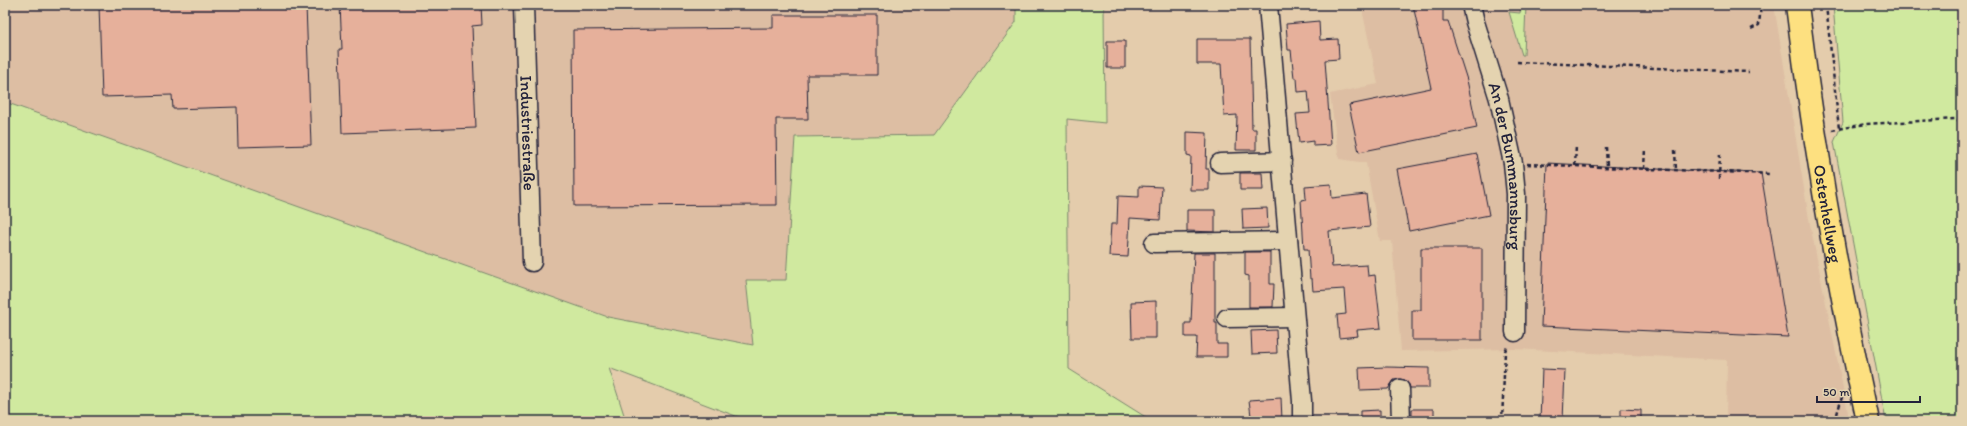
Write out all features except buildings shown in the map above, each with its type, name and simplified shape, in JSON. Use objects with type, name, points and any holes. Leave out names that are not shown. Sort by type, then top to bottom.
[{"type":"main road","name":"Ostenhellweg","points":[[1796,5],[1813,132],[1834,255],[1868,421]]},
{"type":"street","name":"Industriestraße","points":[[524,5],[532,262]]},
{"type":"street","points":[[1268,5],[1302,401],[1302,421]]},
{"type":"street","name":"An der Bummannsburg","points":[[1471,5],[1474,22],[1498,99],[1513,163],[1516,194],[1516,332]]},
{"type":"street","points":[[1220,163],[1282,161]]},
{"type":"street","points":[[1154,243],[1288,241]]},
{"type":"street","points":[[1227,318],[1294,317]]},
{"type":"street","points":[[1400,389],[1400,421]]},
{"type":"path","points":[[1751,29],[1759,25],[1761,5]]},
{"type":"path","points":[[1826,5],[1839,129],[1866,124],[1955,119],[1962,122]]},
{"type":"path","points":[[1517,62],[1749,72]]},
{"type":"path","points":[[1575,166],[1576,145]]},
{"type":"path","points":[[1606,147],[1607,167]]},
{"type":"path","points":[[1644,169],[1645,148]]},
{"type":"path","points":[[1675,150],[1676,170]]},
{"type":"path","points":[[1719,179],[1720,152]]},
{"type":"path","points":[[1513,163],[1770,174]]},
{"type":"path","points":[[1502,421],[1505,351],[1516,332]]},
{"type":"shaded area","points":[[5,5],[1016,5],[1016,22],[934,135],[795,137],[786,281],[746,281],[753,345],[608,317],[5,102]]},
{"type":"shaded area","points":[[1363,5],[1774,5],[1809,219],[1849,418],[1839,421],[1726,420],[1727,360],[1515,349],[1401,351],[1392,241],[1380,241],[1366,163],[1339,159],[1330,94],[1378,84],[1363,14]]},
{"type":"green space","points":[[1016,5],[1104,5],[1105,123],[1067,119],[1069,369],[1152,421],[749,421],[609,368],[626,421],[5,421],[5,102],[608,317],[753,345],[746,280],[786,280],[795,137],[934,135],[1016,22]]},
{"type":"green space","points":[[1521,5],[1526,5],[1524,55],[1522,55],[1509,12],[1520,13]]},
{"type":"green space","points":[[1833,5],[1962,5],[1962,421],[1886,421],[1834,142],[1843,122]]}]
